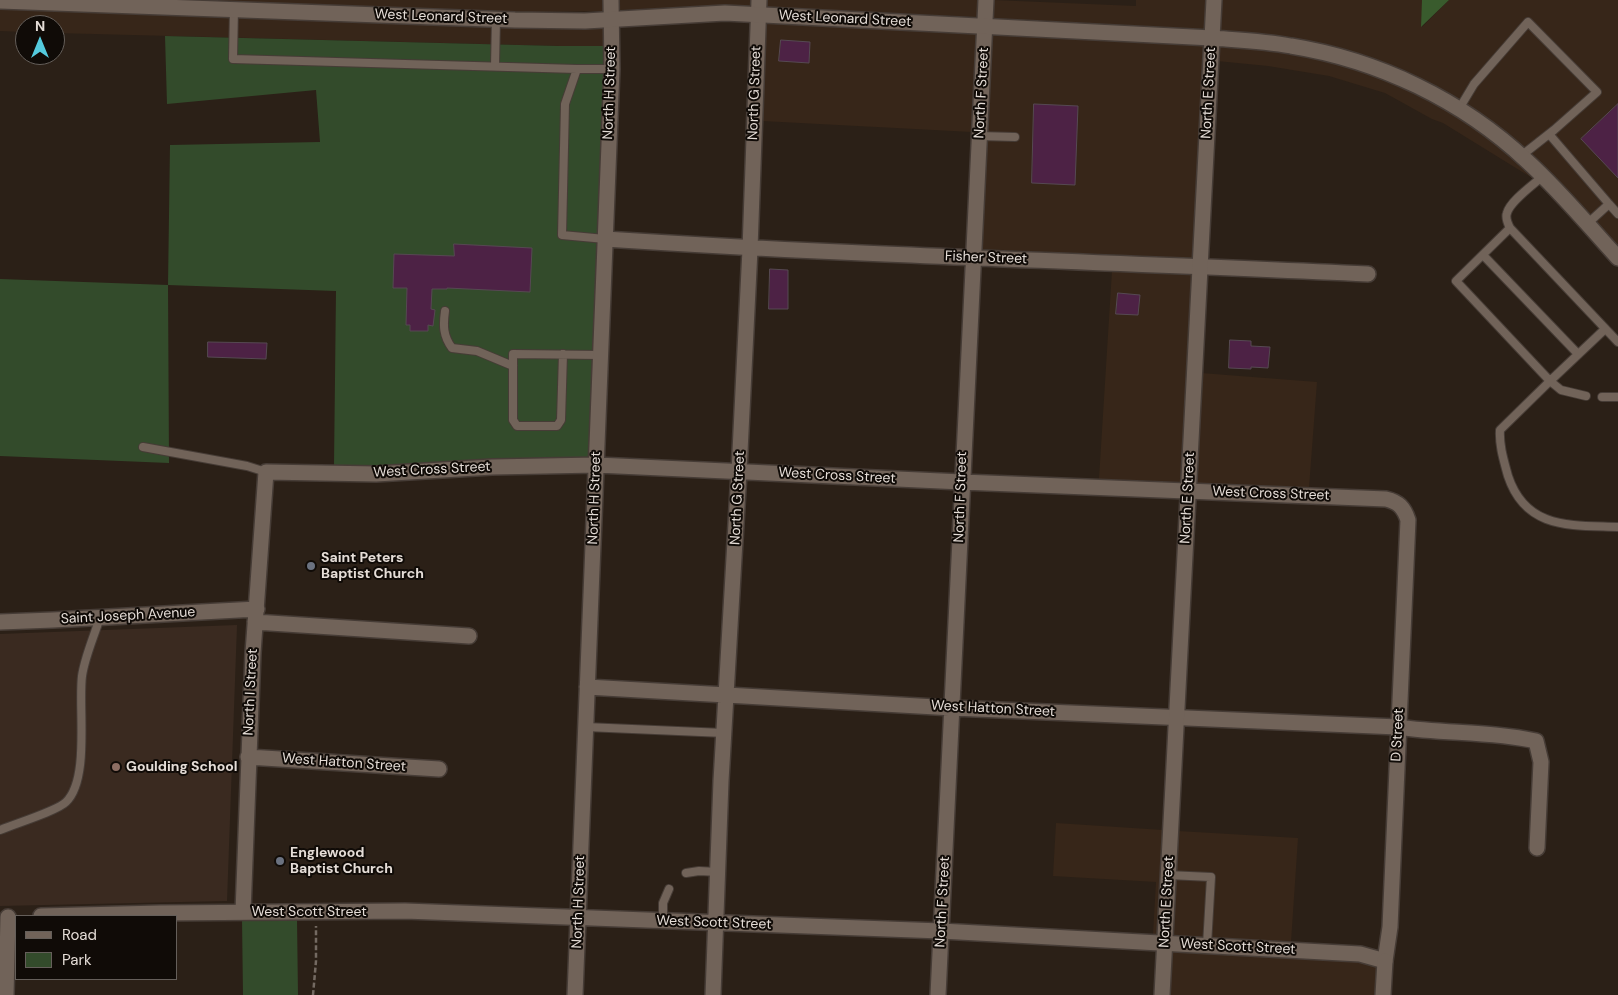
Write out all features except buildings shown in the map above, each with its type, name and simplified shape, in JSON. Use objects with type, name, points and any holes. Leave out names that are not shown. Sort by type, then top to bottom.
[{"type":"street","name":"North H Street","points":[[575,995],[612,69],[611,0]]},
{"type":"street","name":"North F Street","points":[[938,995],[986,0]]},
{"type":"street","name":"North E Street","points":[[1162,995],[1214,0]]},
{"type":"street","name":"West Leonard Street","points":[[0,1],[142,2],[234,8],[585,21],[698,14],[759,7],[985,26],[1212,38],[1292,46],[1347,58],[1401,78],[1459,109],[1499,137],[1521,156],[1588,224],[1618,258]]},
{"type":"street","name":"North G Street","points":[[714,995],[724,733],[740,472],[759,7]]},
{"type":"street","name":"Fisher Street","points":[[605,239],[750,249],[1368,274]]},
{"type":"street","name":"West Cross Street","points":[[266,472],[376,474],[492,467],[597,465],[1386,499],[1399,504],[1404,510]]},
{"type":"street","name":"North I Street","points":[[243,912],[248,757],[266,472]]},
{"type":"street","name":"D Street","points":[[1384,995],[1385,961],[1390,927],[1408,530],[1408,520],[1404,510]]},
{"type":"street","name":"Saint Joseph Avenue","points":[[0,622],[100,618],[256,616],[469,636]]},
{"type":"street","name":"West Hatton Street","points":[[588,687],[953,708],[1398,727],[1425,731],[1517,737],[1536,741],[1541,762],[1537,848]]},
{"type":"street","name":"West Hatton Street","points":[[248,757],[439,769]]},
{"type":"street","name":"West Scott Street","points":[[92,915],[405,911],[717,922],[1165,942],[1360,954],[1385,961]]},
{"type":"street","points":[[6,995],[8,917]]},
{"type":"lane","points":[[234,8],[233,59],[612,69]]},
{"type":"lane","points":[[495,66],[496,19]]},
{"type":"lane","points":[[1459,109],[1474,84],[1528,22],[1596,92],[1521,156]]},
{"type":"lane","points":[[577,69],[565,104],[562,236],[605,239]]},
{"type":"lane","points":[[1549,134],[1618,214]]},
{"type":"lane","points":[[979,136],[1015,138]]},
{"type":"lane","points":[[1542,176],[1514,202],[1506,213],[1506,220],[1510,228],[1618,342]]},
{"type":"lane","points":[[1588,224],[1609,204]]},
{"type":"lane","points":[[1510,228],[1456,281],[1550,381],[1561,390],[1586,396]]},
{"type":"lane","points":[[1483,255],[1578,354]]},
{"type":"lane","points":[[445,310],[443,326],[447,341],[452,348],[476,351],[513,366]]},
{"type":"lane","points":[[1605,329],[1500,430],[1500,439],[1504,462],[1515,494],[1536,514],[1550,522],[1570,525],[1618,527]]},
{"type":"lane","points":[[563,354],[561,420],[557,426],[517,426],[513,420],[513,354],[563,354],[601,355]]},
{"type":"lane","points":[[1602,397],[1618,397]]},
{"type":"lane","points":[[143,447],[247,466],[266,472]]},
{"type":"lane","points":[[0,830],[61,805],[66,802],[74,791],[80,768],[82,676],[100,618]]},
{"type":"lane","points":[[586,727],[724,733]]},
{"type":"lane","points":[[686,873],[699,871],[718,872]]},
{"type":"lane","points":[[1168,875],[1211,877],[1207,945]]},
{"type":"lane","points":[[663,921],[663,903],[669,889]]},
{"type":"path","points":[[312,995],[316,961],[316,912]]},
{"type":"shaded area","points":[[195,0],[604,0],[604,11],[515,12]]},
{"type":"shaded area","points":[[618,0],[752,0],[752,6],[698,6],[618,10]]},
{"type":"shaded area","points":[[766,0],[979,0],[978,17],[766,7]]},
{"type":"shaded area","points":[[993,0],[1136,6],[1136,0],[1206,0],[1205,29],[993,18]]},
{"type":"shaded area","points":[[1221,0],[1422,0],[1422,27],[1449,0],[1618,0],[1618,247],[1560,182],[1531,153],[1503,130],[1470,107],[1404,70],[1367,56],[1330,45],[1293,38],[1219,30]]},
{"type":"shaded area","points":[[0,9],[515,28],[605,28],[605,46],[65,33],[65,15],[15,15],[15,32],[0,31]]},
{"type":"shaded area","points":[[765,23],[978,33],[972,132],[762,121]]},
{"type":"shaded area","points":[[992,34],[1204,45],[1193,258],[980,249]]},
{"type":"shaded area","points":[[1218,46],[1259,49],[1328,61],[1398,85],[1463,120],[1495,144],[1537,181],[1443,123],[1432,119],[1385,93],[1329,76],[1268,66],[1217,61]]},
{"type":"shaded area","points":[[1112,271],[1192,274],[1182,482],[1099,479]]},
{"type":"shaded area","points":[[1201,373],[1317,382],[1309,488],[1196,483]]},
{"type":"shaded area","name":"Goulding School","points":[[237,625],[227,901],[0,906],[0,634]]},
{"type":"shaded area","points":[[1056,823],[1163,830],[1158,934],[1153,934],[1156,882],[1053,876]]},
{"type":"shaded area","points":[[1178,831],[1298,838],[1291,942],[1172,935]]},
{"type":"shaded area","points":[[1171,951],[1359,962],[1377,967],[1377,995],[1169,995]]},
{"type":"green space","points":[[1422,0],[1449,0],[1421,27]]},
{"type":"green space","points":[[165,36],[605,46],[590,457],[491,459],[376,466],[334,465],[336,291],[168,285],[170,145],[320,142],[316,90],[167,104]]},
{"type":"green space","points":[[0,279],[168,285],[169,463],[0,456]]},
{"type":"green space","points":[[242,919],[297,919],[298,995],[243,995]]},
{"type":"place","name":"Saint Peters Baptist Church","points":[[311,566]]},
{"type":"place","name":"Goulding School","points":[[116,767]]},
{"type":"place","name":"Englewood Baptist Church","points":[[280,861]]}]
